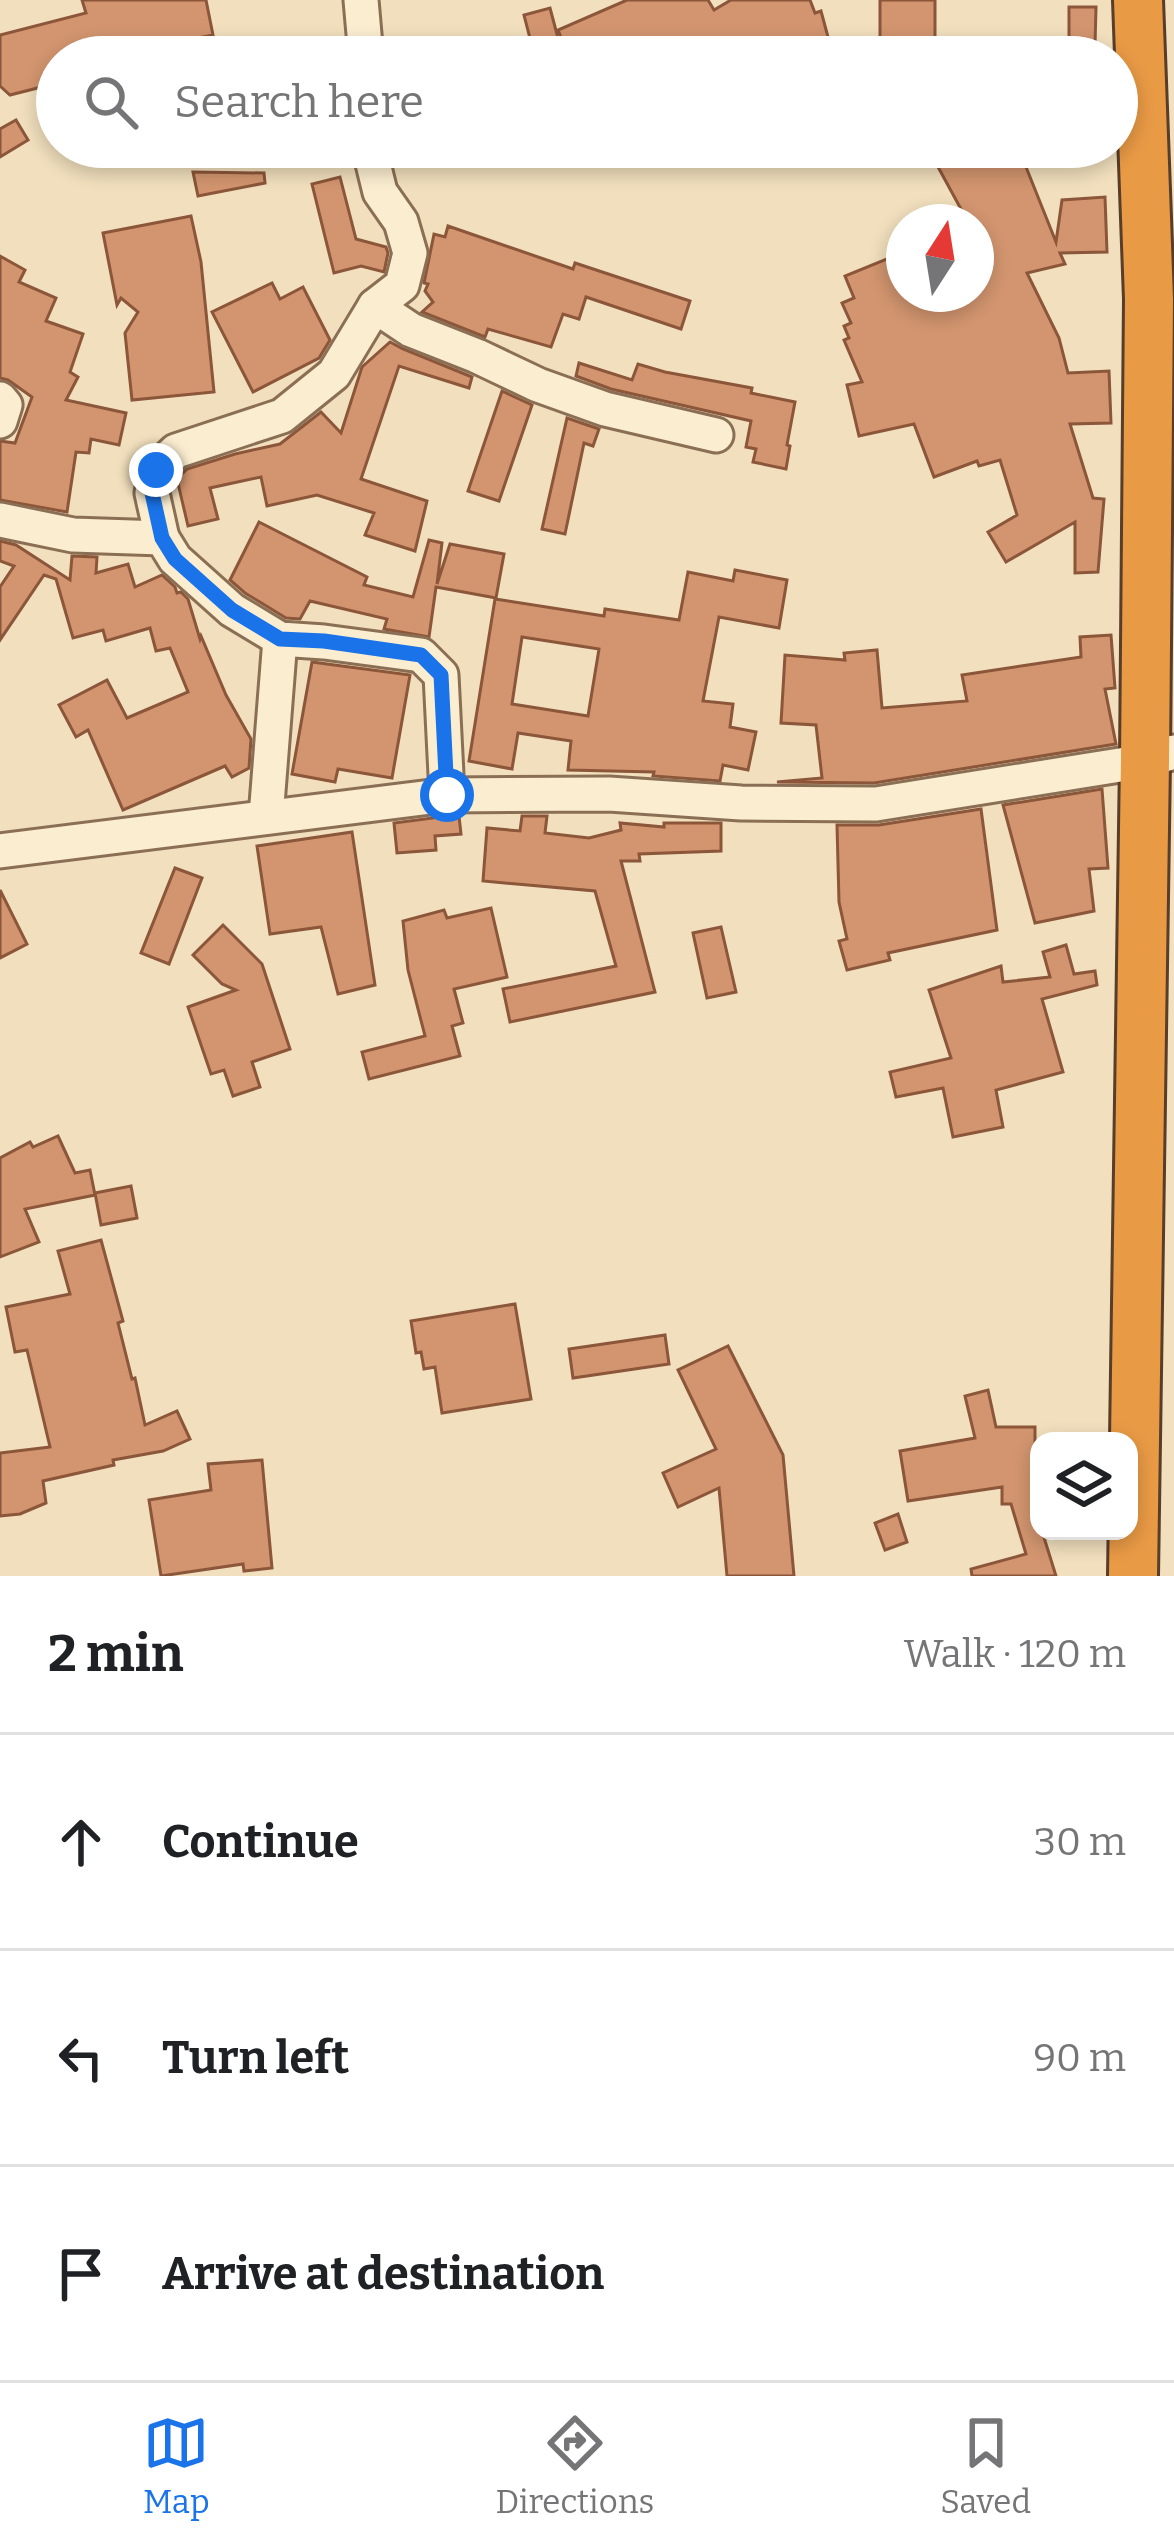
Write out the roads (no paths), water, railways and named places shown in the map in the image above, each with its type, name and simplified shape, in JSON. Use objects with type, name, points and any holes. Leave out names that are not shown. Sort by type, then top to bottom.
[{"type":"highway","points":[[1133,1576],[1160,757],[1138,0]]},
{"type":"street","points":[[362,0],[365,36]]},
{"type":"street","points":[[374,168],[380,192],[401,222],[410,253],[402,286],[375,306],[334,374],[282,416],[176,451],[156,470],[152,493],[162,538],[175,559],[232,610],[280,639],[421,655],[441,675],[447,795]]},
{"type":"street","points":[[375,306],[411,330],[538,385],[605,409],[716,435]]},
{"type":"street","points":[[0,399],[4,405],[0,421]]},
{"type":"street","points":[[0,520],[73,535],[162,538]]},
{"type":"street","points":[[266,817],[280,639]]},
{"type":"street","points":[[0,851],[447,795],[609,794],[741,803],[876,804],[1160,757]]}]
